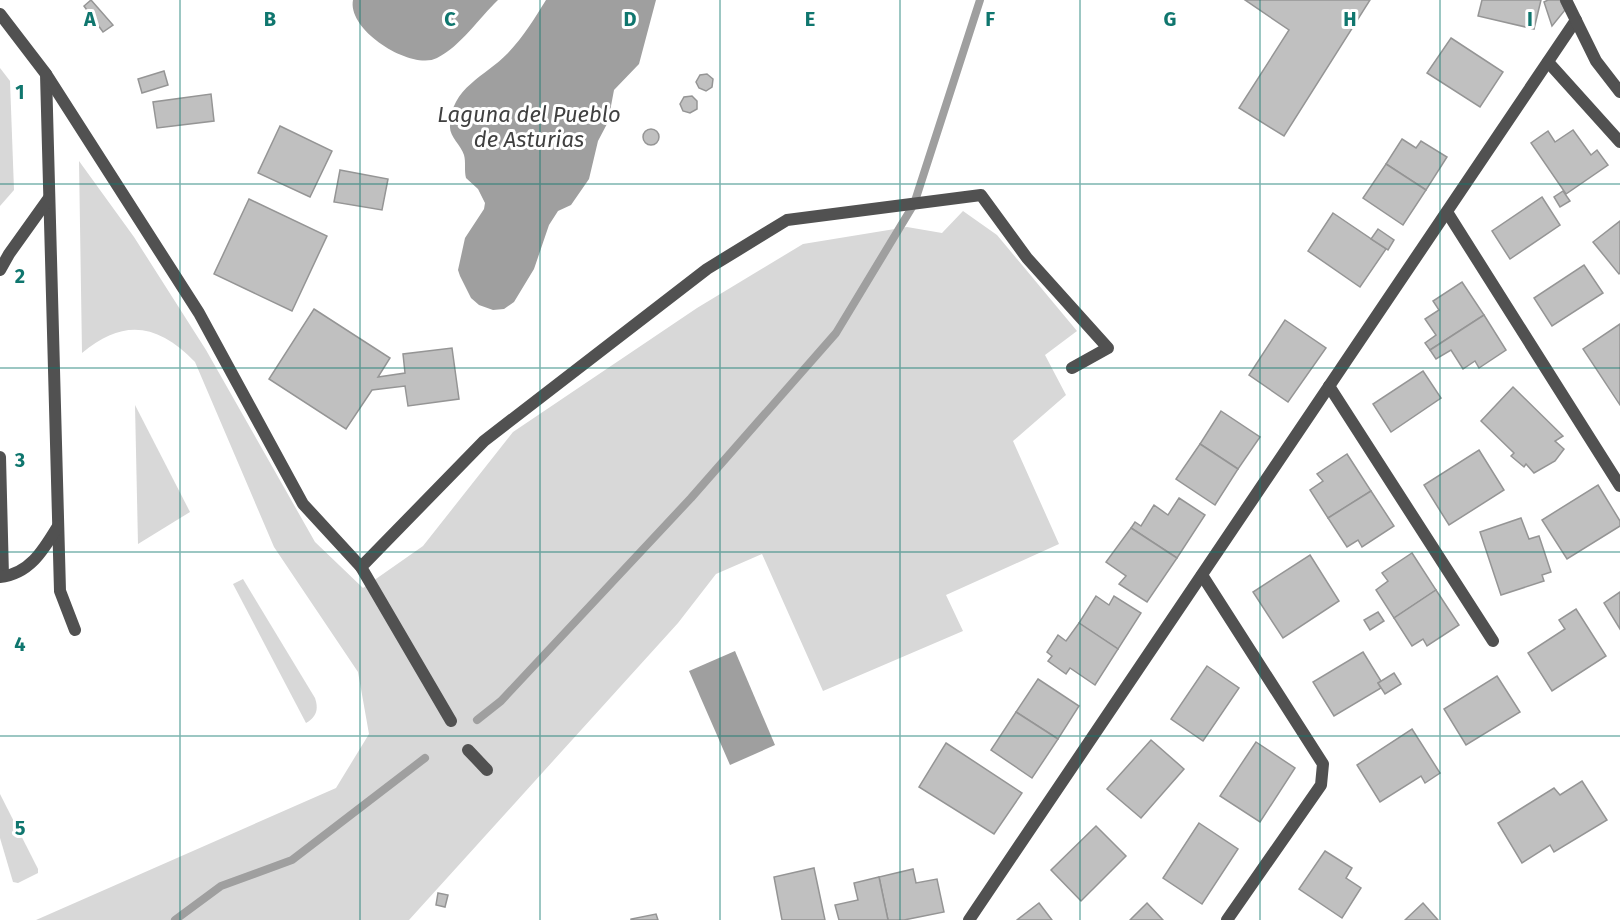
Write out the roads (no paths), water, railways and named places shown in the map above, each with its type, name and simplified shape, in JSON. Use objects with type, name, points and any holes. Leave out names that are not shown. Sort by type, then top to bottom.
[{"type":"street","points":[[1566,0],[1596,61],[1620,92]]},
{"type":"street","points":[[0,15],[46,74],[199,313],[303,504],[361,567],[451,721]]},
{"type":"street","points":[[969,920],[1576,20]]},
{"type":"street","points":[[1548,62],[1620,142]]},
{"type":"street","points":[[46,74],[60,591],[75,630]]},
{"type":"street","points":[[361,567],[484,441],[707,269],[787,220],[981,195],[1027,258],[1108,348],[1072,368]]},
{"type":"street","points":[[0,270],[50,198]]},
{"type":"street","points":[[1447,212],[1620,486]]},
{"type":"street","points":[[1329,386],[1493,641]]},
{"type":"street","points":[[0,457],[4,576],[39,558],[58,526]]},
{"type":"street","points":[[1202,575],[1323,764],[1321,785],[1227,920]]},
{"type":"street","points":[[468,750],[487,770]]},
{"type":"water","name":"Laguna del Pueblo de Asturias","points":[[353,0],[498,0],[446,53],[426,61],[412,59],[383,46],[360,24],[354,12]]},
{"type":"water","name":"Laguna del Pueblo de Asturias","points":[[546,0],[656,0],[639,64],[614,90],[608,122],[598,141],[589,179],[571,205],[558,211],[549,225],[534,269],[514,302],[504,309],[493,310],[479,305],[471,298],[458,270],[465,238],[484,209],[485,203],[478,189],[466,178],[464,155],[450,130],[452,113],[463,92],[514,47]]},
{"type":"water","points":[[735,651],[775,745],[730,765],[689,671]]},
{"type":"waterway","points":[[477,720],[501,701],[691,498],[836,333],[914,204],[980,0]]},
{"type":"waterway","points":[[175,920],[221,886],[292,860],[425,758]]}]
